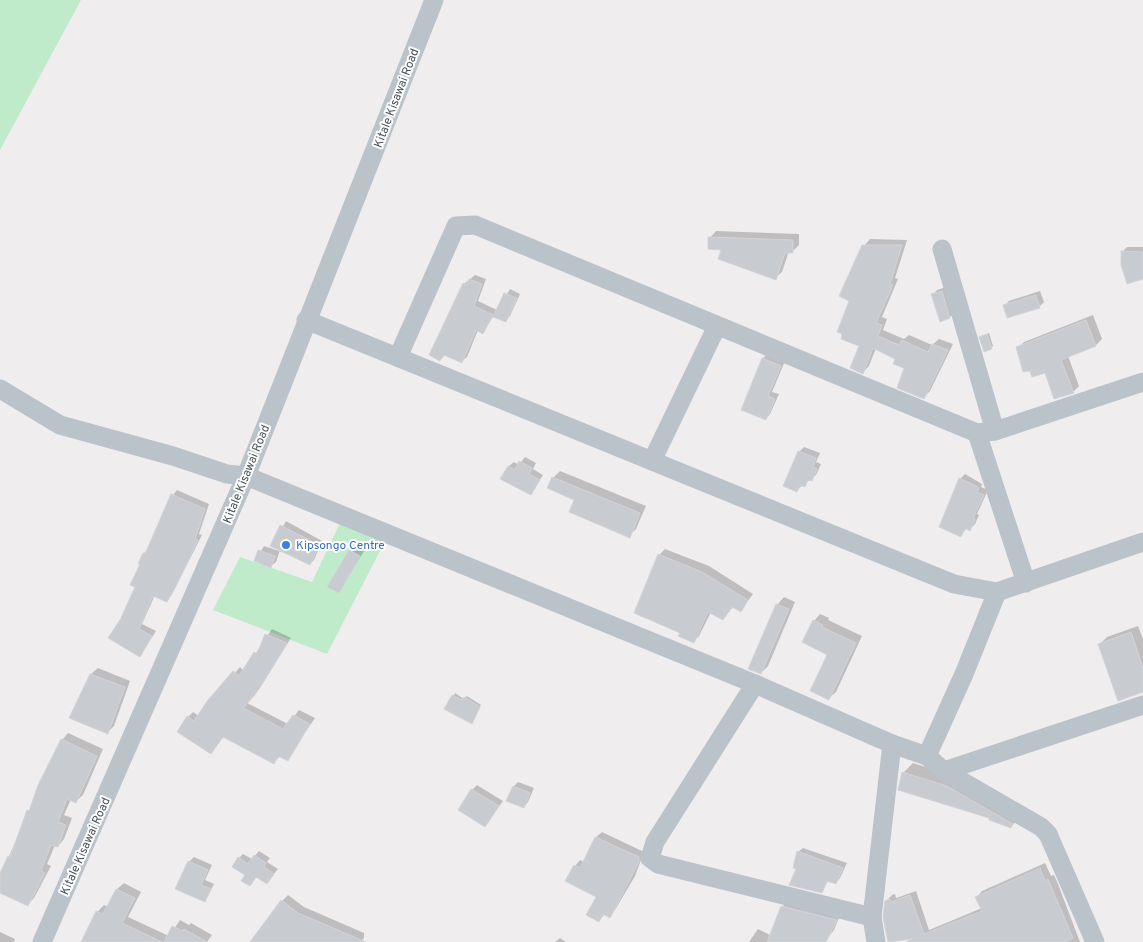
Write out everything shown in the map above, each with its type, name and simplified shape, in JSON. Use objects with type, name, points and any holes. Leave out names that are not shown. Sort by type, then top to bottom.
[{"type":"street","name":"Kitale Kisawai Road","points":[[42,942],[246,476],[306,320],[346,227],[434,0]]},
{"type":"street","points":[[398,357],[456,226],[475,225],[717,326],[986,432],[1143,382]]},
{"type":"street","points":[[942,249],[986,432],[1026,583]]},
{"type":"street","points":[[306,320],[954,584],[997,592],[1143,542]]},
{"type":"street","points":[[652,461],[717,326]]},
{"type":"street","points":[[0,389],[60,425],[174,456],[227,474],[246,476],[755,684],[892,744],[927,756],[944,770],[1041,827],[1048,834],[1094,942]]},
{"type":"street","points":[[927,756],[964,674],[997,592]]},
{"type":"street","points":[[755,684],[654,842],[650,858],[658,864],[872,917]]},
{"type":"street","points":[[944,770],[1143,705]]},
{"type":"street","points":[[876,942],[872,917],[892,744]]},
{"type":"green space","points":[[0,0],[81,0],[0,150]]},
{"type":"green space","points":[[340,523],[384,543],[327,654],[213,610],[240,557],[312,582]]},
{"type":"building","points":[[708,237],[793,240],[793,253],[785,253],[776,280],[718,259],[721,250],[708,249]]},
{"type":"building","points":[[862,245],[902,245],[890,284],[893,285],[876,323],[882,325],[878,336],[899,345],[902,340],[928,352],[932,344],[948,350],[924,399],[897,388],[904,368],[893,364],[895,359],[873,348],[863,374],[850,368],[859,346],[841,339],[842,334],[837,332],[849,301],[839,296]]},
{"type":"building","points":[[1121,251],[1143,252],[1143,279],[1127,284],[1121,265]]},
{"type":"building","points":[[469,279],[482,284],[474,306],[493,315],[483,334],[476,330],[462,363],[444,355],[440,361],[429,355],[463,283],[467,285]]},
{"type":"building","points":[[942,291],[950,318],[940,322],[931,294]]},
{"type":"building","points":[[504,293],[517,298],[506,322],[493,317]]},
{"type":"building","points":[[1036,295],[1040,308],[1007,318],[1003,305]]},
{"type":"building","points":[[1086,320],[1096,346],[1061,360],[1074,393],[1054,399],[1045,373],[1032,377],[1030,371],[1023,372],[1016,347]]},
{"type":"building","points":[[987,334],[992,349],[984,352],[979,337]]},
{"type":"building","points":[[762,358],[781,366],[768,396],[775,399],[766,420],[741,410]]},
{"type":"building","points":[[798,451],[816,458],[813,467],[817,469],[812,481],[808,480],[805,487],[800,485],[797,492],[783,486]]},
{"type":"building","points":[[519,461],[532,468],[529,474],[540,480],[531,495],[500,479],[508,466],[515,470]]},
{"type":"building","points":[[552,477],[640,513],[630,538],[569,512],[574,500],[547,488]]},
{"type":"building","points":[[959,478],[979,488],[977,492],[984,495],[973,518],[975,519],[970,531],[965,528],[961,537],[939,527]]},
{"type":"building","points":[[171,494],[205,509],[195,539],[198,540],[167,602],[153,596],[139,629],[152,636],[140,657],[108,638],[120,620],[135,587],[130,585],[140,564],[138,564],[143,553],[145,554]]},
{"type":"building","points":[[280,525],[319,545],[310,565],[270,546]]},
{"type":"building","points":[[258,550],[275,556],[271,568],[254,561]]},
{"type":"building","points":[[349,550],[360,556],[339,593],[327,587]]},
{"type":"building","points":[[658,554],[702,572],[748,600],[741,612],[732,607],[723,620],[708,612],[694,643],[678,636],[680,633],[634,613]]},
{"type":"building","points":[[776,604],[789,609],[761,674],[748,669]]},
{"type":"building","points":[[813,620],[823,625],[822,627],[856,643],[829,700],[810,691],[827,655],[802,642]]},
{"type":"building","points":[[1131,632],[1143,668],[1143,692],[1118,701],[1098,644]]},
{"type":"building","points":[[265,634],[287,643],[255,695],[243,708],[283,729],[293,715],[310,724],[288,761],[278,756],[274,764],[223,737],[211,754],[177,732],[187,716],[194,721],[208,700],[233,671],[239,676],[254,652],[257,654]]},
{"type":"building","points":[[90,674],[125,687],[108,734],[69,718]]},
{"type":"building","points":[[452,695],[462,700],[464,697],[480,707],[472,724],[444,709]]},
{"type":"building","points":[[61,739],[97,756],[76,803],[67,799],[58,822],[66,825],[58,847],[51,845],[41,871],[45,873],[28,906],[0,893],[0,873],[8,856],[10,857],[27,810],[29,811],[38,785]]},
{"type":"building","points":[[902,772],[947,786],[1013,824],[1011,828],[989,820],[989,818],[898,790]]},
{"type":"building","points":[[513,786],[530,793],[524,808],[506,801]]},
{"type":"building","points":[[471,789],[499,806],[485,827],[458,810]]},
{"type":"building","points":[[595,837],[639,857],[639,862],[610,918],[603,914],[599,922],[586,915],[596,897],[565,881],[574,865],[580,868]]},
{"type":"building","points":[[797,851],[843,868],[836,884],[827,881],[822,893],[789,885],[796,869],[793,868]]},
{"type":"building","points":[[254,855],[266,863],[264,867],[274,874],[267,884],[256,877],[250,886],[241,881],[245,875],[232,867],[238,857],[248,864]]},
{"type":"building","points":[[188,861],[208,870],[201,885],[211,889],[205,902],[175,889]]},
{"type":"building","points":[[1040,868],[1045,881],[1048,879],[1073,938],[1066,942],[906,942],[912,939],[888,942],[883,917],[885,901],[890,899],[891,902],[910,895],[924,934],[982,911],[975,897]]},
{"type":"building","points":[[116,889],[135,898],[122,923],[162,942],[81,942],[96,911],[103,914]]},
{"type":"building","points":[[281,900],[298,913],[366,942],[250,942]]},
{"type":"building","points":[[781,906],[837,920],[826,942],[767,942]]},
{"type":"building","points":[[172,926],[183,931],[184,929],[207,942],[164,942]]},
{"type":"place","name":"Kipsongo Centre","points":[[286,545]]}]
